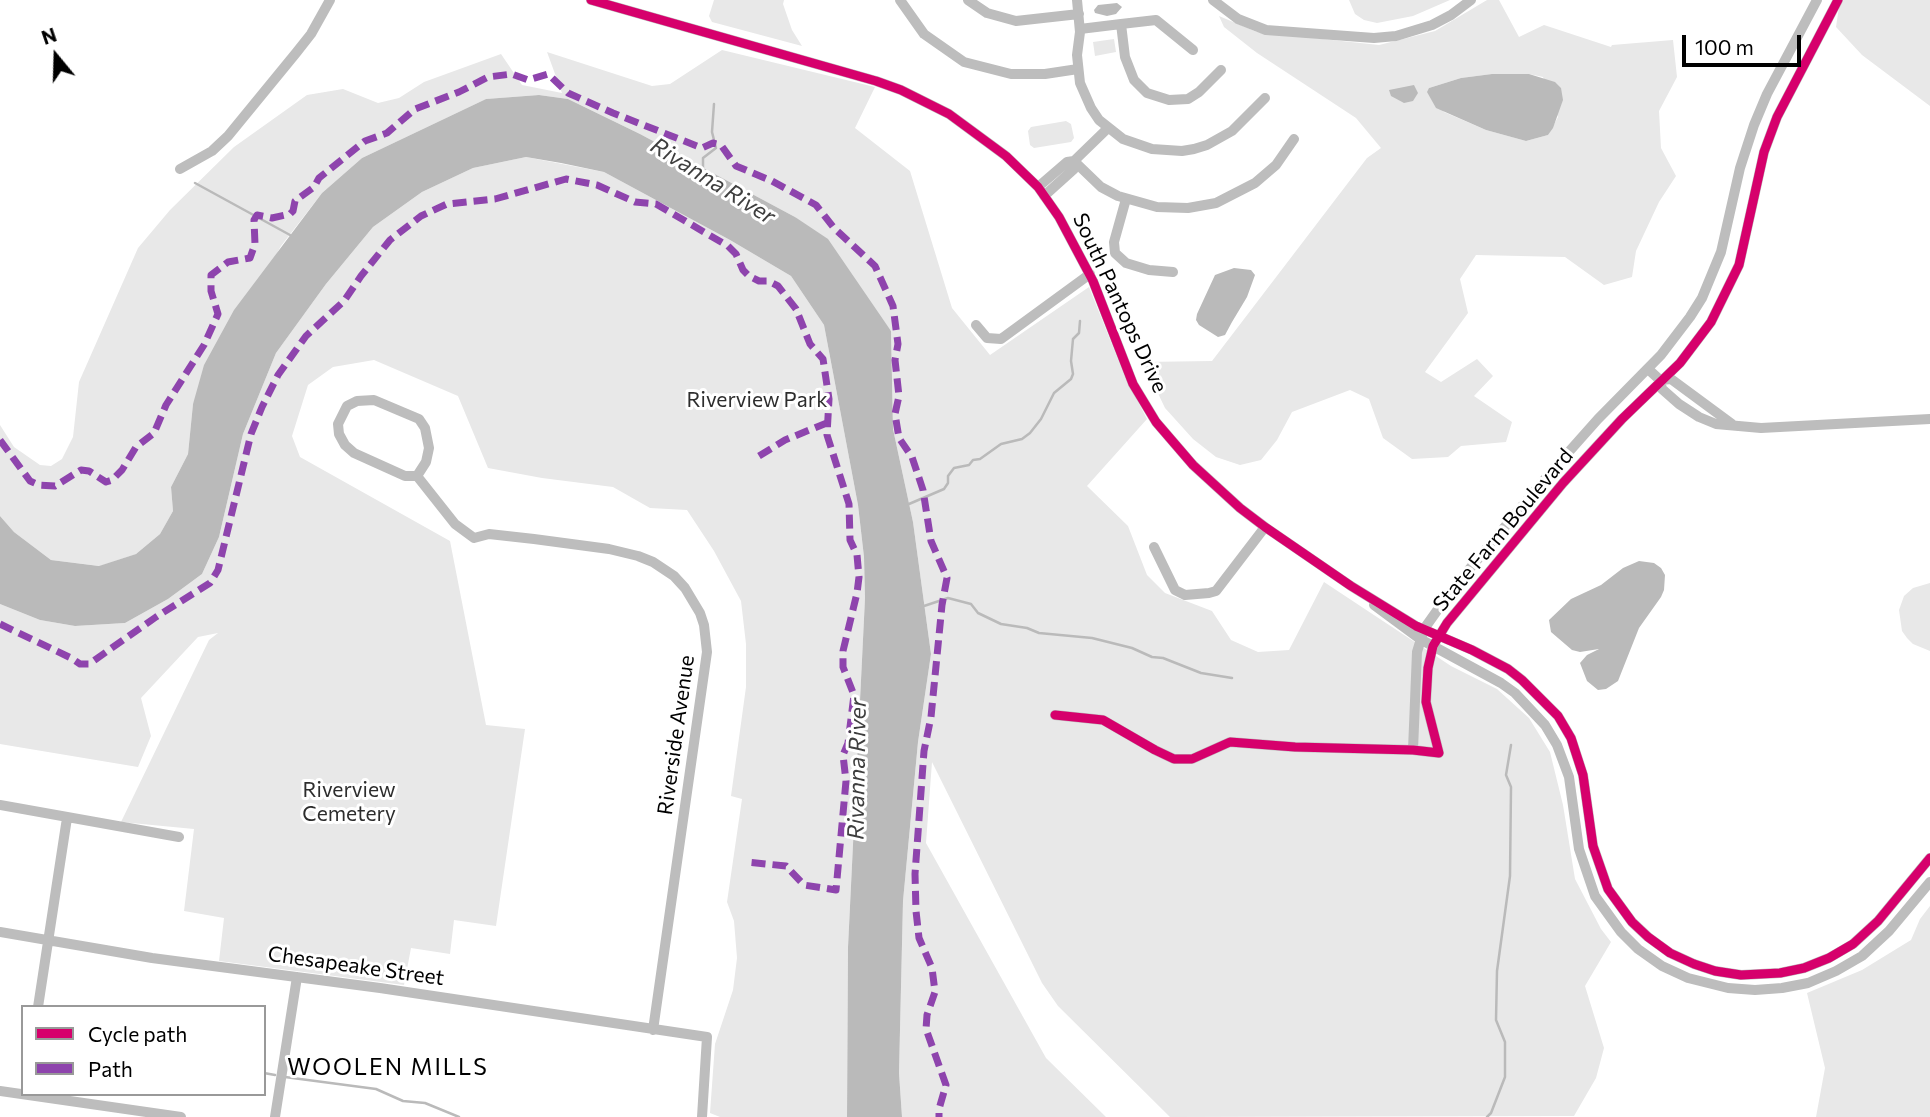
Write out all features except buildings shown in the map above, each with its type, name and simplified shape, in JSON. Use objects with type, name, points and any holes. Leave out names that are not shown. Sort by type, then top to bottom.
[{"type":"street","points":[[180,169],[212,151],[228,136],[311,34],[330,0]]},
{"type":"street","name":"South Pantops Drive","points":[[591,0],[876,80],[901,90],[966,125],[1006,156],[1041,191],[1059,216],[1090,274],[1133,384],[1156,422],[1211,483],[1265,527],[1351,586],[1384,614],[1422,634]]},
{"type":"street","points":[[900,0],[924,34],[964,62],[1011,74],[1045,74],[1078,69]]},
{"type":"street","points":[[968,0],[987,13],[1014,21],[1079,14]]},
{"type":"street","points":[[1077,0],[1080,83],[1091,108],[1108,128],[1123,139],[1152,149],[1194,149],[1214,142],[1232,131],[1265,98]]},
{"type":"street","points":[[1213,0],[1238,19],[1266,30],[1374,38],[1396,36],[1432,25],[1471,0]]},
{"type":"street","name":"State Farm Boulevard","points":[[1413,750],[1415,689],[1422,634],[1451,591],[1549,473],[1678,334],[1707,287],[1728,228],[1740,168],[1754,124],[1817,0]]},
{"type":"street","name":"State Farm Boulevard","points":[[1055,715],[1103,720],[1174,758],[1192,759],[1230,742],[1439,753],[1426,702],[1428,668],[1433,646],[1439,635],[1563,483],[1660,380],[1680,363],[1711,322],[1728,290],[1742,253],[1768,140],[1787,96],[1838,0]]},
{"type":"street","points":[[1080,29],[1156,20],[1193,50]]},
{"type":"street","points":[[1121,24],[1125,57],[1134,80],[1147,93],[1169,100],[1188,99],[1221,70]]},
{"type":"street","points":[[1041,191],[1067,162],[1074,161],[1108,128]]},
{"type":"street","points":[[1074,161],[1101,187],[1142,204],[1173,209],[1216,203],[1245,190],[1265,176],[1294,139]]},
{"type":"street","points":[[1126,199],[1114,242],[1115,253],[1126,263],[1149,270],[1173,272]]},
{"type":"street","points":[[976,325],[987,338],[1001,339],[1090,274]]},
{"type":"street","points":[[1648,369],[1660,380],[1662,389],[1679,404],[1716,424],[1775,428],[1930,419]]},
{"type":"street","points":[[373,400],[419,419],[425,428],[429,448],[426,462],[417,476],[405,476],[354,453],[345,445],[339,434],[338,424],[347,406],[358,401],[373,400]]},
{"type":"street","name":"Riverside Avenue","points":[[417,476],[455,524],[474,538],[489,534],[609,549],[638,556],[674,576],[685,588],[699,613],[704,625],[707,652],[653,1030]]},
{"type":"street","points":[[1154,547],[1175,590],[1185,595],[1209,593],[1216,591],[1265,527]]},
{"type":"street","points":[[1422,634],[1439,635],[1508,669],[1558,716],[1571,738],[1583,775],[1594,846],[1608,889],[1632,922],[1648,937],[1670,953],[1694,964],[1715,971],[1755,975],[1804,968],[1829,958],[1853,944],[1878,921],[1930,858]]},
{"type":"street","points":[[1422,634],[1433,646],[1515,693],[1545,725],[1557,745],[1569,777],[1579,849],[1586,877],[1595,896],[1621,932],[1638,949],[1688,978],[1712,986],[1755,990],[1808,983],[1862,956],[1889,931],[1930,882]]},
{"type":"street","points":[[0,805],[179,837]]},
{"type":"street","points":[[38,1005],[67,818]]},
{"type":"street","name":"Chesapeake Street","points":[[0,932],[152,958],[297,976],[707,1037],[702,1117]]},
{"type":"street","points":[[275,1117],[297,976]]},
{"type":"street","points":[[0,1091],[21,1094]]},
{"type":"street","points":[[32,1096],[110,1113],[181,1117]]},
{"type":"green space","points":[[714,0],[784,0],[792,30],[802,46],[712,22],[709,16]]},
{"type":"green space","points":[[1349,0],[1450,0],[1413,16],[1377,23],[1364,20],[1355,14]]},
{"type":"green space","points":[[1487,0],[1499,0],[1519,37],[1544,25],[1611,47],[1673,40],[1677,77],[1659,111],[1661,148],[1676,176],[1659,202],[1636,251],[1632,277],[1604,285],[1565,257],[1476,255],[1460,279],[1468,313],[1425,372],[1441,382],[1477,359],[1493,376],[1474,396],[1512,422],[1506,442],[1461,446],[1448,457],[1412,459],[1383,438],[1369,399],[1350,390],[1292,412],[1277,440],[1261,460],[1240,465],[1216,457],[1193,439],[1165,408],[1143,362],[1212,361],[1367,158],[1381,148],[1356,118],[1257,53],[1224,27],[1219,16],[1257,32],[1379,45],[1435,31]],"holes":[[[1492,74],[1529,74],[1543,77],[1558,117],[1548,135],[1526,141],[1486,130],[1444,112],[1429,88],[1461,78]]]},
{"type":"green space","points":[[1843,0],[1930,0],[1930,106],[1862,55],[1836,27],[1839,7]]},
{"type":"green space","points":[[1114,39],[1116,52],[1095,56],[1093,42]]},
{"type":"green space","points":[[722,50],[875,87],[855,128],[910,171],[952,308],[990,355],[1089,287],[1125,377],[1147,419],[1087,486],[1128,526],[1147,575],[1165,593],[1212,611],[1231,640],[1258,652],[1289,650],[1324,582],[1451,666],[1497,689],[1529,718],[1550,752],[1563,805],[1575,879],[1601,929],[1611,942],[1585,986],[1604,1048],[1596,1078],[1574,1116],[1170,1117],[1058,1006],[1042,983],[932,762],[926,843],[1046,1058],[1106,1117],[902,1117],[899,1073],[903,901],[918,742],[931,654],[913,522],[893,429],[891,331],[795,217],[640,134],[568,99],[539,95],[486,99],[362,158],[322,193],[281,246],[193,404],[188,454],[171,487],[173,511],[160,534],[136,554],[100,566],[51,560],[14,532],[0,516],[0,425],[14,447],[40,465],[51,466],[62,459],[73,437],[79,382],[138,248],[170,210],[234,147],[307,95],[343,89],[378,103],[399,98],[424,82],[501,54],[522,85],[562,93],[547,52],[652,86],[670,84]]},
{"type":"green space","points":[[1066,121],[1071,124],[1074,138],[1071,142],[1034,148],[1030,145],[1028,131],[1031,127]]},
{"type":"green space","points":[[526,157],[604,172],[730,240],[791,276],[824,325],[858,505],[864,557],[865,598],[848,947],[847,1117],[720,1117],[710,1113],[715,1044],[733,990],[737,958],[734,921],[727,902],[742,799],[731,796],[746,687],[746,644],[741,601],[714,551],[687,510],[650,508],[613,487],[488,468],[458,396],[374,360],[333,367],[308,385],[292,436],[300,457],[450,541],[486,725],[525,729],[496,926],[454,920],[450,954],[411,948],[404,985],[219,961],[224,918],[184,911],[194,829],[121,822],[209,640],[218,633],[198,637],[141,698],[151,736],[138,767],[0,744],[0,604],[40,620],[75,626],[125,623],[168,599],[202,574],[219,537],[243,434],[276,353],[326,284],[373,227],[422,192],[473,168]]},
{"type":"green space","points":[[1930,583],[1930,651],[1913,644],[1907,638],[1902,631],[1899,610],[1904,596],[1913,588]]},
{"type":"green space","points":[[1930,906],[1930,1117],[1816,1117],[1825,1068],[1807,993],[1862,970],[1911,940],[1920,919]]},
{"type":"water","points":[[1117,3],[1122,7],[1116,14],[1107,16],[1095,13],[1098,5]]},
{"type":"water","points":[[1492,74],[1529,74],[1555,82],[1561,88],[1563,100],[1548,135],[1526,141],[1486,130],[1436,108],[1427,92],[1429,88],[1461,78]]},
{"type":"water","points":[[1414,85],[1418,93],[1413,101],[1404,103],[1391,96],[1389,90]]},
{"type":"water","name":"Rivanna River","points":[[539,95],[568,99],[640,134],[795,217],[828,239],[891,331],[893,429],[913,522],[931,654],[918,742],[903,901],[899,1073],[902,1117],[847,1117],[848,947],[865,598],[864,557],[858,505],[824,325],[791,276],[730,240],[604,172],[526,157],[473,168],[422,192],[373,227],[326,284],[276,353],[243,434],[219,537],[202,574],[168,599],[125,623],[75,626],[40,620],[0,604],[0,516],[14,532],[51,560],[99,566],[136,554],[160,534],[173,511],[171,487],[188,454],[193,404],[204,365],[234,310],[322,193],[362,158],[486,99]]},
{"type":"water","points":[[1234,268],[1251,270],[1255,275],[1247,297],[1225,335],[1218,337],[1199,325],[1197,314],[1215,275]]},
{"type":"water","points":[[1639,561],[1654,563],[1661,568],[1665,575],[1664,590],[1639,628],[1618,681],[1606,689],[1598,690],[1587,681],[1580,663],[1587,655],[1599,649],[1580,652],[1572,650],[1551,632],[1549,620],[1571,599],[1601,585],[1623,568]]},
{"type":"waterway","name":"Rivanna River","points":[[703,168],[703,158],[716,148],[712,132],[714,104]]},
{"type":"waterway","points":[[195,183],[290,235]]},
{"type":"waterway","points":[[909,504],[944,489],[954,468],[969,465],[1001,444],[1022,439],[1030,433],[1041,419],[1054,393],[1071,379],[1073,339],[1079,333],[1080,321]]},
{"type":"waterway","points":[[921,607],[948,598],[971,604],[978,613],[1001,624],[1039,633],[1092,638],[1132,648],[1201,673],[1232,678]]},
{"type":"waterway","points":[[1487,1117],[1505,1077],[1505,1042],[1496,1020],[1497,971],[1510,876],[1511,787],[1506,775],[1511,745]]},
{"type":"waterway","points":[[266,1073],[275,1075]]},
{"type":"waterway","points":[[285,1077],[376,1089],[403,1101],[425,1103],[459,1117]]},
{"type":"marked path","points":[[0,440],[30,481],[39,485],[55,486],[81,470],[89,471],[106,482],[112,480],[122,470],[136,447],[154,433],[166,405],[204,345],[218,314],[211,291],[211,275],[228,262],[250,258],[255,244],[254,220],[257,215],[272,218],[290,214],[295,201],[365,141],[387,133],[415,109],[488,77],[512,74],[528,80],[548,74],[568,93],[613,113],[702,148],[713,143],[721,145],[736,166],[772,181],[816,205],[834,228],[875,266],[893,306],[898,344],[895,360],[899,396],[895,414],[899,438],[912,457],[923,490],[931,541],[947,578],[931,717],[924,751],[915,874],[919,938],[932,968],[935,992],[927,1015],[926,1029],[946,1085],[939,1117]]},
{"type":"marked path","points":[[0,624],[80,664],[89,664],[210,583],[218,570],[251,434],[278,375],[306,336],[344,301],[390,240],[421,216],[447,204],[495,199],[566,179],[597,185],[635,202],[656,204],[728,246],[749,276],[778,286],[796,309],[810,344],[823,359],[829,399],[827,435],[849,504],[850,540],[857,555],[859,577],[843,651],[843,667],[854,695],[848,743],[843,755],[846,781],[836,890],[804,885],[786,866],[747,862]]},
{"type":"marked path","points":[[759,456],[785,440],[829,422]]},
{"type":"cycle path","points":[[591,0],[901,90],[949,114],[1006,156],[1038,187],[1059,217],[1093,281],[1133,384],[1156,422],[1193,465],[1240,508],[1351,586],[1416,626],[1508,669],[1558,716],[1571,738],[1583,775],[1593,846],[1608,889],[1632,922],[1670,953],[1715,971],[1741,975],[1780,973],[1804,968],[1853,944],[1878,921],[1930,858]]},
{"type":"cycle path","points":[[1055,715],[1103,720],[1174,759],[1192,759],[1230,742],[1439,753],[1426,702],[1428,668],[1433,646],[1447,623],[1563,483],[1622,419],[1680,363],[1711,322],[1739,265],[1764,152],[1777,117],[1838,0]]},
{"type":"district","name":"WOOLEN MILLS","points":[[388,1067]]},
{"type":"park label","name":"Riverview Park","points":[[757,400]]},
{"type":"park label","name":"Riverview Cemetery","points":[[349,802]]}]
